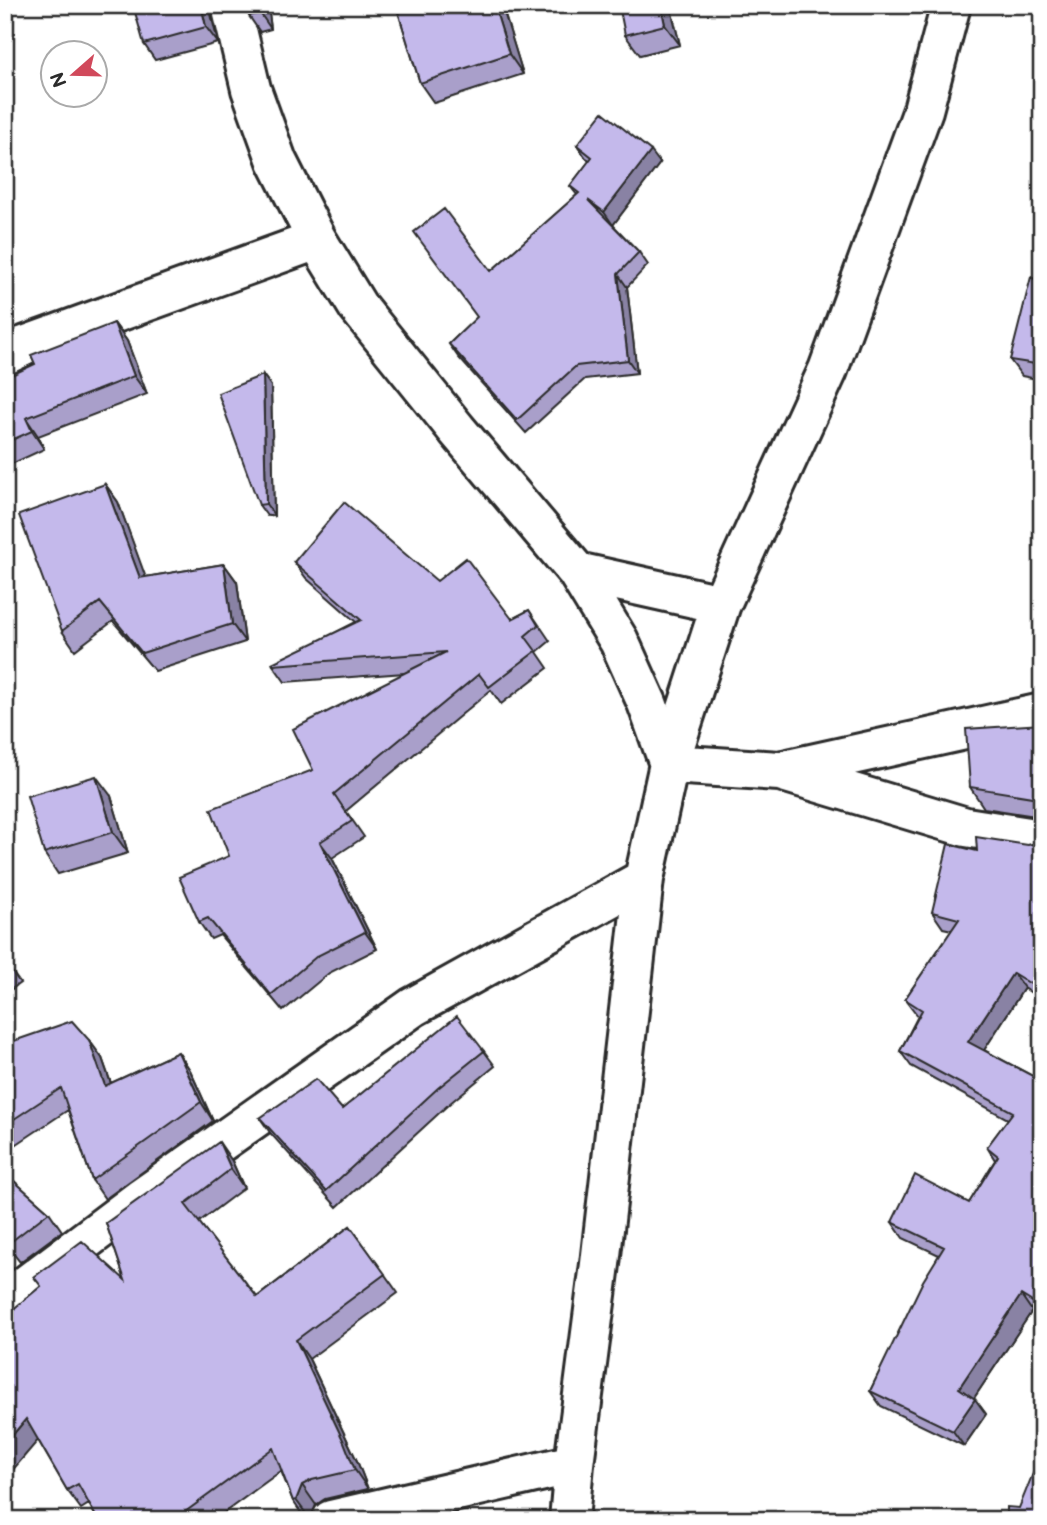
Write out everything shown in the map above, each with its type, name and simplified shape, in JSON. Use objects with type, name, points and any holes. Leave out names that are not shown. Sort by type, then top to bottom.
[{"type":"street","points":[[231,5],[251,89],[277,160],[317,240],[358,307],[577,572],[619,641],[647,703],[669,764]]},
{"type":"street","points":[[569,1520],[573,1464],[600,1265],[644,879],[669,764],[721,604],[828,370],[923,110],[951,5]]},
{"type":"street","points":[[5,355],[317,240]]},
{"type":"street","points":[[577,572],[721,604]]},
{"type":"street","points":[[780,771],[1042,713]]},
{"type":"street","points":[[669,764],[780,771],[966,827],[1042,839]]},
{"type":"street","points":[[5,1301],[143,1197],[413,1007],[644,879]]},
{"type":"street","points":[[331,1520],[573,1464]]},
{"type":"building","points":[[133,5],[201,5],[206,27],[144,44]]},
{"type":"building","points":[[246,5],[259,5],[260,13],[249,16]]},
{"type":"building","points":[[396,5],[494,5],[509,54],[420,83]]},
{"type":"building","points":[[619,5],[661,5],[665,25],[625,35]]},
{"type":"building","points":[[603,112],[651,151],[604,212],[588,200],[639,252],[618,274],[628,360],[576,366],[517,420],[449,344],[477,317],[414,232],[444,209],[491,271],[579,193],[570,186],[592,157],[577,145]]},
{"type":"building","points":[[1031,277],[1042,283],[1042,365],[1010,360]]},
{"type":"building","points":[[114,323],[134,376],[26,418],[32,431],[5,443],[5,378],[35,364],[31,355]]},
{"type":"building","points":[[263,375],[266,504],[259,505],[218,393]]},
{"type":"building","points":[[105,484],[140,578],[224,564],[232,624],[142,653],[100,602],[62,631],[19,515]]},
{"type":"building","points":[[344,502],[437,581],[466,558],[512,619],[529,610],[538,625],[525,636],[536,651],[489,687],[479,674],[334,794],[352,821],[320,842],[365,932],[317,956],[271,995],[208,918],[199,922],[179,877],[229,856],[211,809],[313,770],[293,729],[446,652],[273,665],[272,663],[361,620],[294,562]]},
{"type":"building","points":[[1042,724],[1042,802],[1032,797],[970,787],[966,729]]},
{"type":"building","points":[[96,776],[113,832],[44,853],[27,796]]},
{"type":"building","points":[[976,837],[1028,845],[1042,842],[1042,991],[1013,973],[968,1042],[1038,1079],[1042,1073],[1042,1308],[1021,1295],[959,1388],[975,1399],[953,1431],[870,1391],[923,1281],[944,1247],[892,1222],[915,1175],[969,1203],[998,1156],[987,1147],[1013,1112],[900,1051],[922,1010],[905,999],[959,919],[932,912],[948,844],[977,851]]},
{"type":"building","points":[[457,1016],[484,1051],[438,1088],[326,1191],[260,1118],[316,1079],[342,1109]]},
{"type":"building","points":[[72,1021],[89,1040],[105,1086],[178,1052],[201,1102],[92,1180],[61,1088],[5,1125],[5,1044]]},
{"type":"building","points":[[219,1142],[231,1169],[185,1204],[257,1297],[350,1226],[385,1274],[296,1340],[355,1470],[302,1485],[296,1500],[293,1501],[273,1448],[174,1520],[158,1520],[153,1514],[154,1520],[98,1520],[78,1484],[67,1490],[26,1419],[5,1444],[5,1316],[41,1286],[34,1277],[82,1241],[125,1280],[106,1223]]},
{"type":"building","points":[[5,1173],[49,1212],[8,1244],[5,1241]]},
{"type":"building","points":[[1042,1451],[1042,1520],[1007,1520],[1007,1507],[1019,1508]]}]
